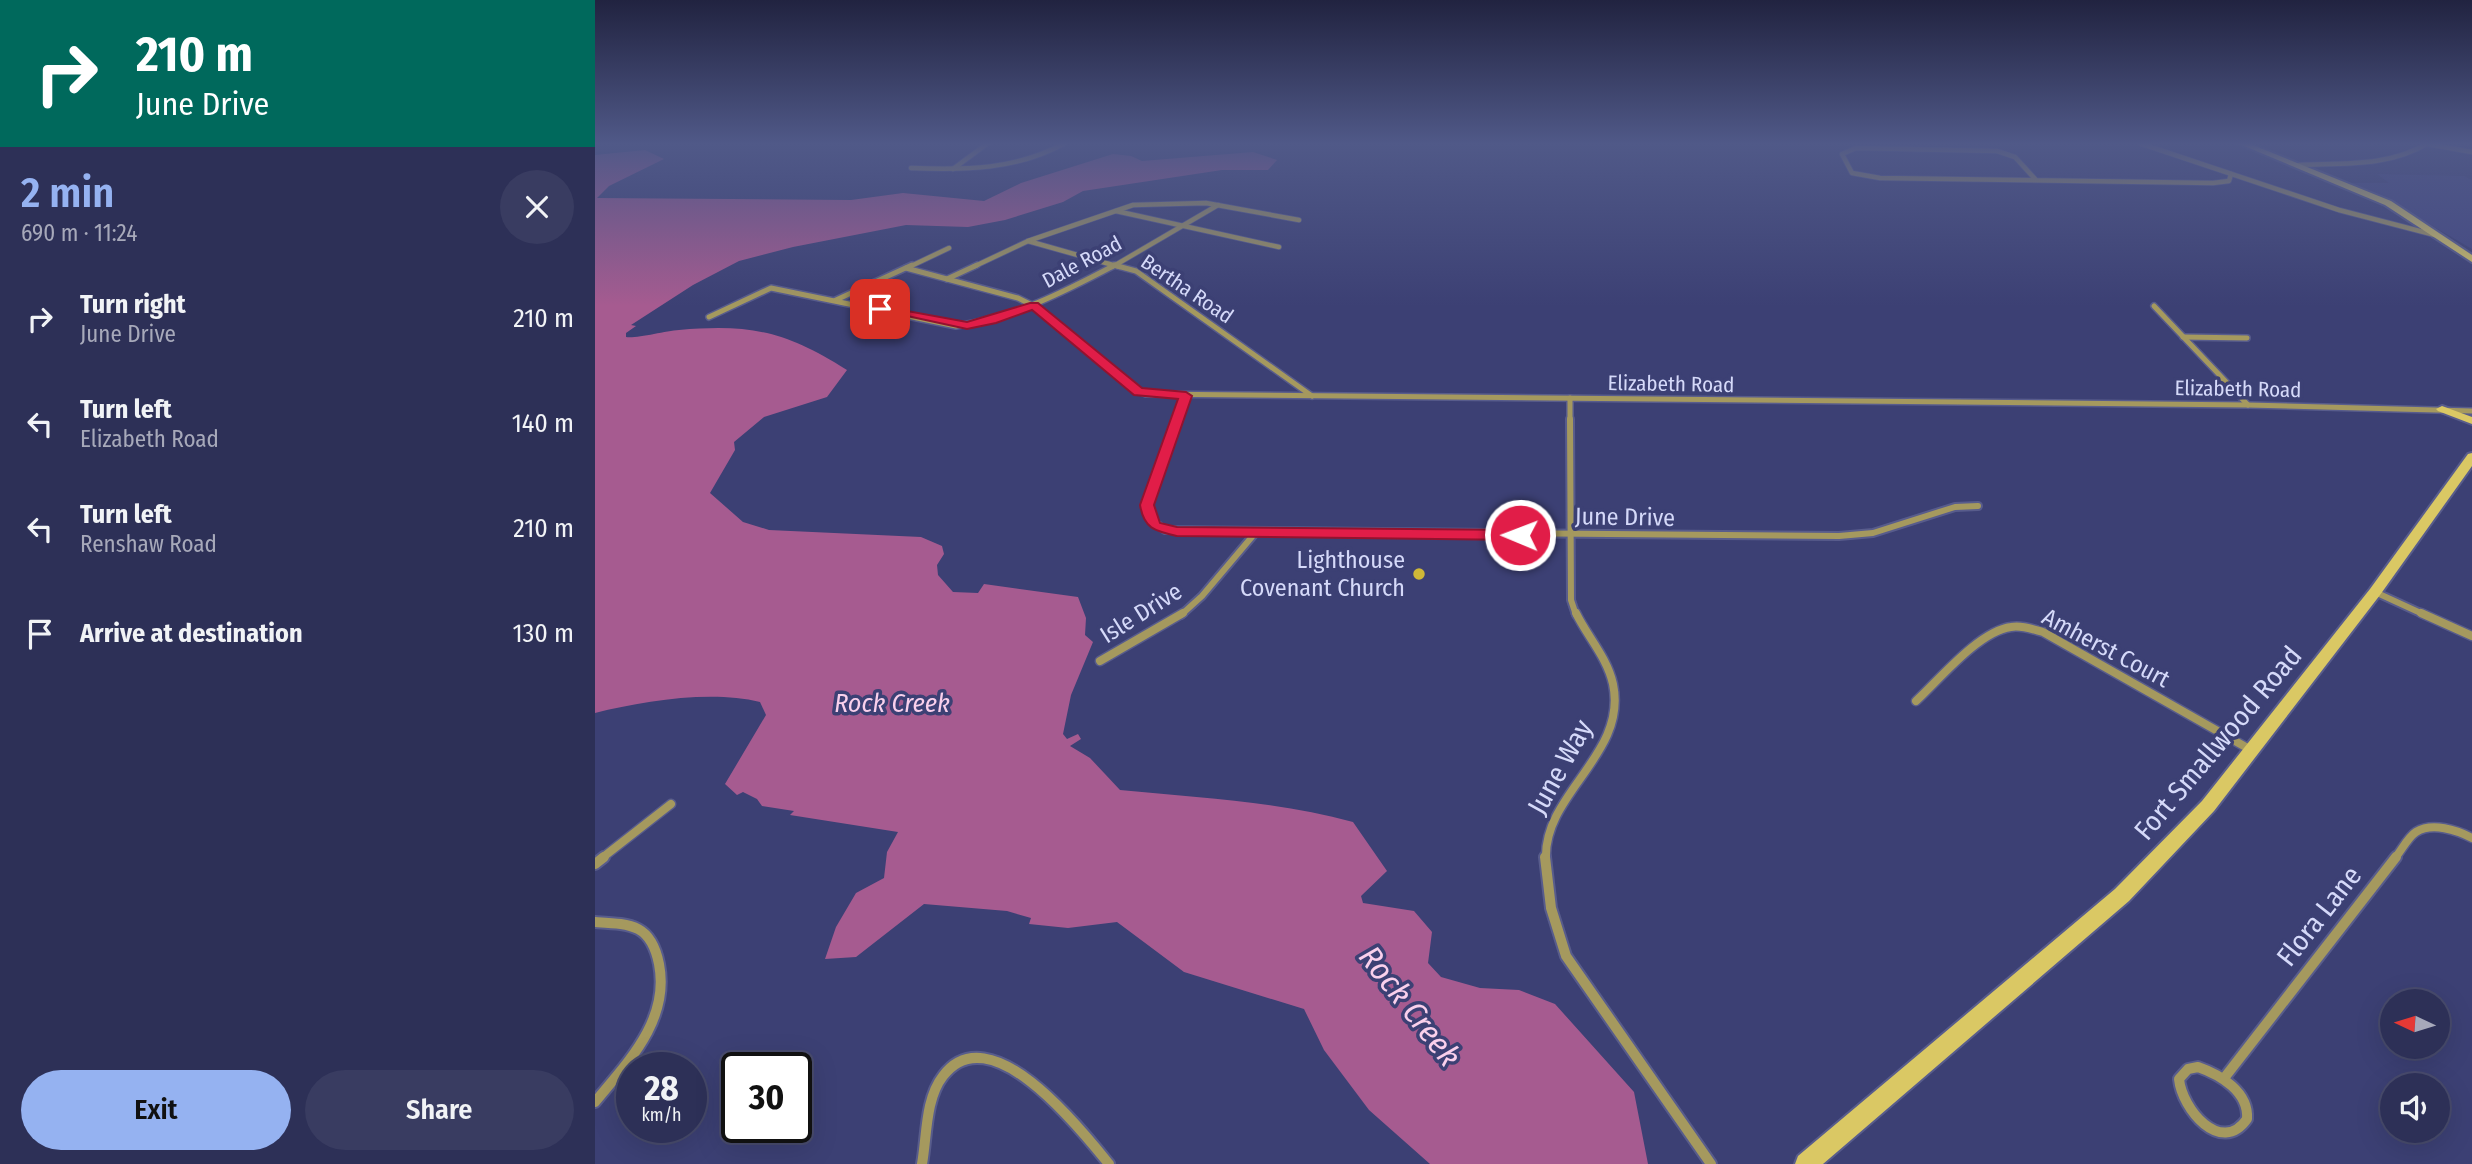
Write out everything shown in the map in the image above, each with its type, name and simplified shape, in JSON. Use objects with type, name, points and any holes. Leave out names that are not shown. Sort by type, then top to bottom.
[{"type":"main road","points":[[2375,197],[2472,256]]},
{"type":"main road","points":[[2442,409],[2472,421]]},
{"type":"main road","name":"Fort Smallwood Road","points":[[1806,1164],[2122,895],[2208,806],[2375,592],[2472,457]]},
{"type":"street","points":[[2301,197],[2446,239]]},
{"type":"street","points":[[946,279],[1028,241],[1140,204],[1218,205],[1299,220]]},
{"type":"street","name":"Dale Road","points":[[709,317],[771,288],[956,326],[981,324],[1034,306],[1218,205]]},
{"type":"street","points":[[1115,211],[1279,247]]},
{"type":"street","name":"Bertha Road","points":[[1028,241],[1136,271],[1313,396]]},
{"type":"street","points":[[835,300],[949,248]]},
{"type":"street","name":"Elizabeth Road","points":[[906,268],[1034,306],[1138,392],[1186,396],[2248,405],[2472,411]]},
{"type":"street","points":[[2154,306],[2248,405]]},
{"type":"street","points":[[2183,337],[2247,338]]},
{"type":"street","name":"June Drive","points":[[1186,396],[1147,505],[1150,519],[1155,526],[1177,531],[1839,536],[1873,533],[1955,507],[1978,506]]},
{"type":"street","name":"June Way","points":[[1570,398],[1573,607],[1581,627],[1608,666],[1614,685],[1615,706],[1611,726],[1600,749],[1551,826],[1546,841],[1547,877],[1561,945],[1579,978],[1711,1164]]},
{"type":"street","name":"Isle Drive","points":[[1100,661],[1182,614],[1202,596],[1256,533]]},
{"type":"street","points":[[2375,592],[2472,636]]},
{"type":"street","name":"Amherst Court","points":[[1916,701],[1987,638],[2003,629],[2025,627],[2043,632],[2251,750]]},
{"type":"street","points":[[595,864],[670,804]]},
{"type":"street","name":"Flora Lane","points":[[2225,1077],[2415,832],[2424,828],[2447,829],[2472,838]]},
{"type":"street","points":[[595,922],[638,928],[646,932],[654,943],[663,984],[660,1007],[649,1031],[595,1102]]},
{"type":"street","points":[[922,1164],[931,1102],[938,1085],[954,1065],[973,1059],[1012,1066],[1034,1081],[1109,1164]]},
{"type":"street","points":[[2188,1069],[2209,1069],[2225,1077],[2238,1090],[2246,1108],[2242,1127],[2233,1132],[2219,1131],[2204,1124],[2182,1100],[2178,1088],[2179,1079],[2188,1069]]},
{"type":"shaded area","points":[[2382,197],[2472,197],[2472,249]]},
{"type":"water","name":"Rock Creek","points":[[595,197],[851,200],[871,197],[947,197],[984,201],[992,197],[1072,197],[1005,220],[968,227],[906,225],[793,247],[739,261],[693,285],[631,325],[636,326],[626,333],[626,337],[704,328],[747,330],[767,333],[805,346],[847,370],[827,397],[764,417],[734,442],[735,450],[710,493],[743,522],[769,530],[921,537],[942,546],[944,554],[937,565],[938,575],[953,592],[978,593],[984,584],[1078,597],[1086,618],[1085,635],[1093,642],[1071,695],[1063,734],[1067,739],[1078,734],[1081,739],[1070,746],[1090,758],[1120,790],[1266,805],[1353,822],[1387,871],[1361,896],[1363,903],[1414,911],[1432,932],[1428,963],[1441,977],[1480,988],[1519,990],[1555,1004],[1634,1092],[1648,1164],[1430,1164],[1369,1110],[1324,1050],[1304,1009],[1184,972],[1117,922],[1068,928],[1029,924],[1031,918],[1007,911],[924,904],[856,957],[825,959],[836,927],[856,893],[884,878],[887,852],[898,832],[790,815],[794,811],[762,806],[757,799],[743,792],[737,795],[725,784],[766,715],[760,702],[720,697],[677,698],[595,713]]},
{"type":"place","name":"Lighthouse Covenant Church","points":[[1419,574]]},
{"type":"route","points":[[880,309],[956,326],[967,326],[992,321],[1034,306],[1138,392],[1186,396],[1147,505],[1150,519],[1155,526],[1165,530],[1520,535]]}]
